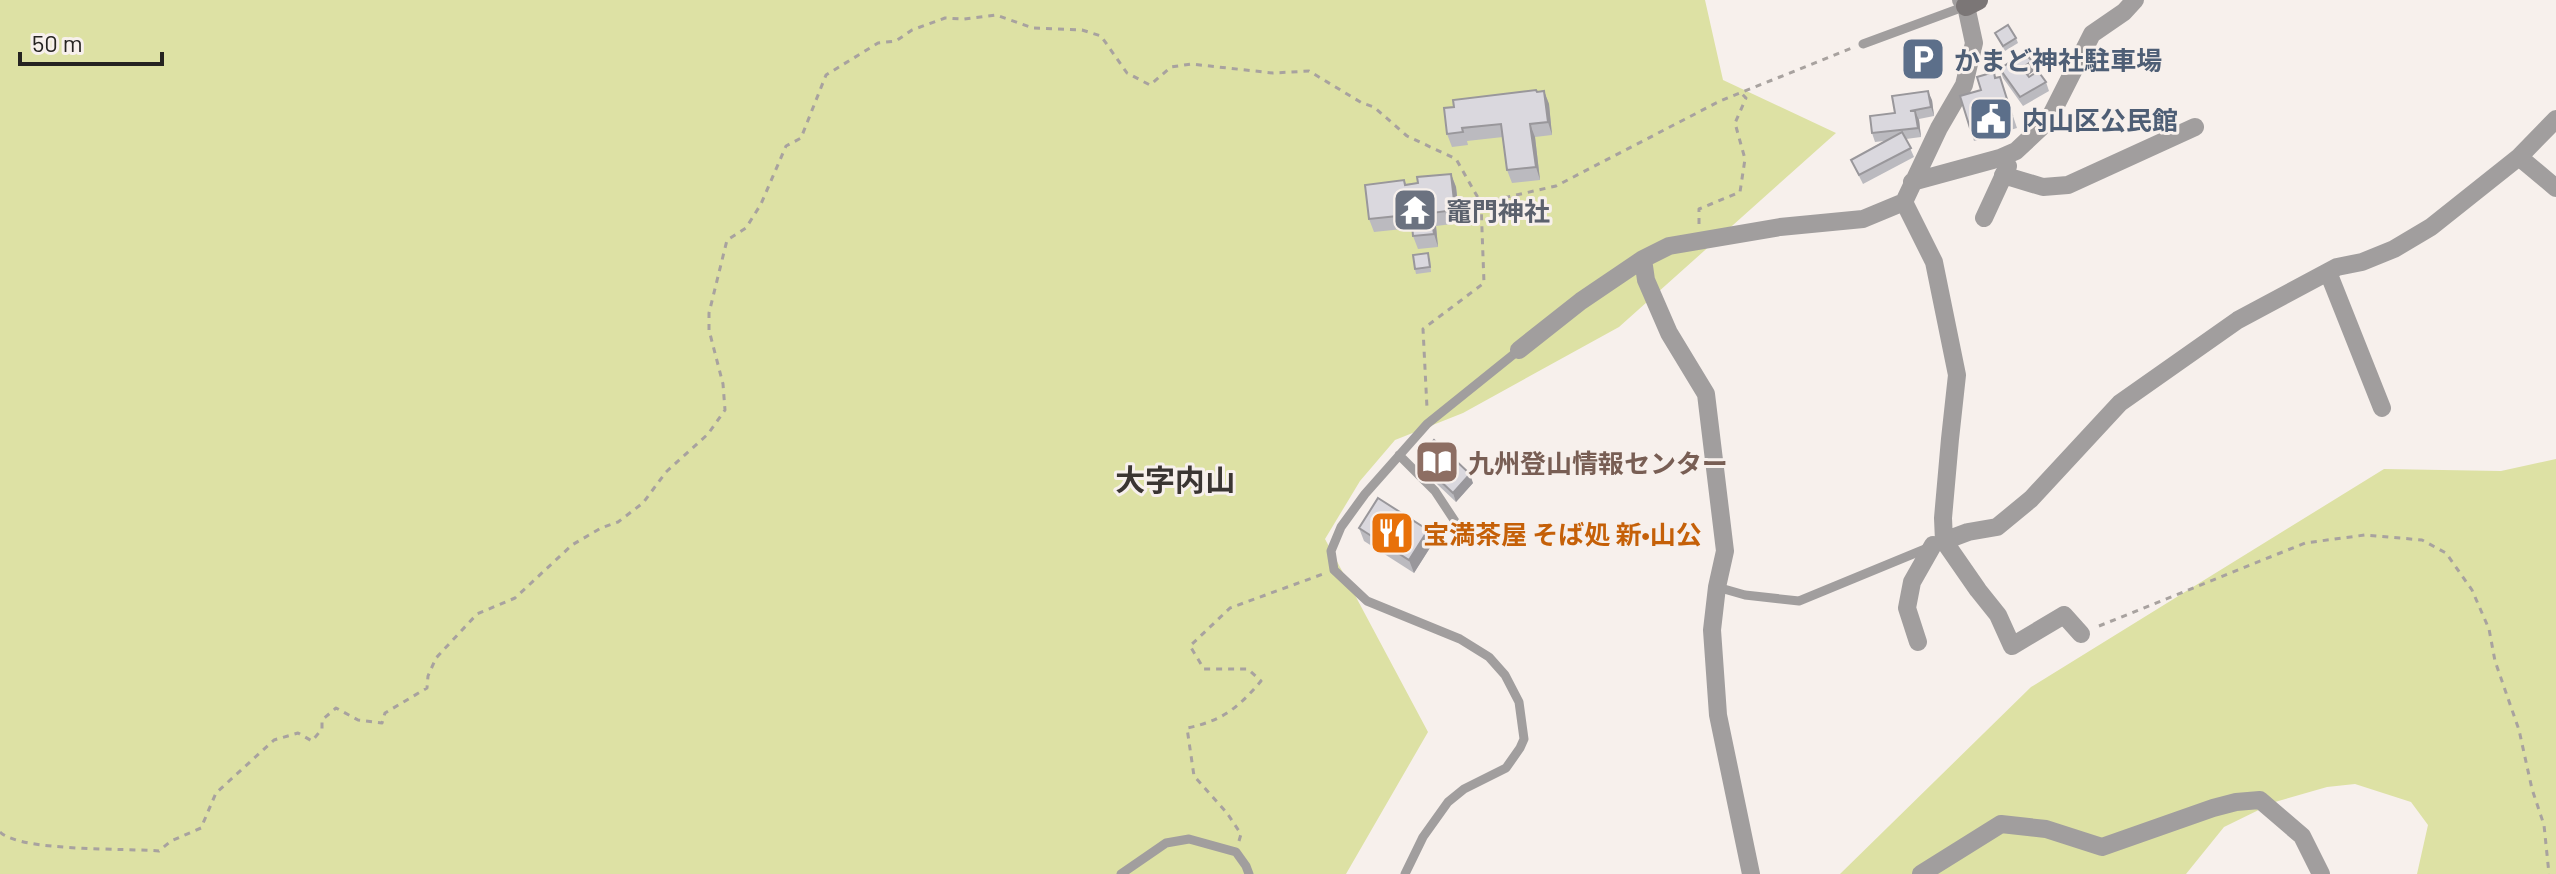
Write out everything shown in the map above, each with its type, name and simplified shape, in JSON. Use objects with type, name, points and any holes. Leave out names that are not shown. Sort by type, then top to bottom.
[{"type":"street","points":[[1984,218],[2016,151],[2048,121],[2092,34],[2124,12],[2135,0]]},
{"type":"street","points":[[1519,350],[1581,301],[1643,259],[1669,246],[1780,227],[1863,219],[1904,202],[1964,85],[1974,43],[1969,2]]},
{"type":"street","points":[[1939,543],[1968,532],[1997,527],[2031,499],[2120,403],[2238,320],[2328,272],[2394,249],[2431,227],[2519,157],[2556,119]]},
{"type":"street","points":[[2003,175],[2043,187],[2068,185],[2195,127]]},
{"type":"street","points":[[1912,182],[2016,151]]},
{"type":"street","points":[[2519,157],[2556,188]]},
{"type":"street","points":[[1904,202],[1934,262],[1957,375],[1939,543],[1912,582],[1907,608],[1918,642]]},
{"type":"street","points":[[1643,259],[1646,280],[1669,333],[1706,394],[1725,551],[1712,630],[1718,715],[1751,874]]},
{"type":"street","points":[[2328,272],[2382,408]]},
{"type":"street","points":[[1939,543],[1998,615],[2012,646],[2064,615],[2081,634]]},
{"type":"street","points":[[1921,874],[2001,824],[2046,829],[2102,847],[2213,808],[2260,800],[2302,836],[2321,874]]},
{"type":"lane","points":[[1863,44],[1969,2]]},
{"type":"lane","points":[[1405,874],[1423,837],[1448,802],[1464,789],[1506,768],[1520,748],[1524,739],[1519,702],[1505,675],[1489,657],[1460,639],[1367,601],[1334,570],[1331,551],[1341,527],[1365,494],[1427,424],[1519,350]]},
{"type":"lane","points":[[1399,455],[1435,491],[1464,535]]},
{"type":"lane","points":[[1717,587],[1745,595],[1799,601],[1939,543]]},
{"type":"lane","points":[[1121,874],[1166,843],[1189,839],[1236,852],[1249,874]]},
{"type":"path","points":[[0,832],[5,837],[41,846],[159,851],[171,841],[201,828],[216,793],[274,740],[298,733],[312,741],[322,729],[322,720],[336,708],[358,720],[382,723],[385,713],[427,688],[428,676],[436,658],[477,614],[515,598],[572,545],[618,522],[643,503],[666,472],[708,434],[725,410],[723,384],[709,330],[709,313],[727,240],[746,228],[761,204],[786,146],[801,138],[826,75],[878,43],[896,41],[912,30],[945,18],[996,15],[1033,28],[1082,30],[1101,36],[1127,73],[1150,85],[1171,67],[1191,64],[1273,73],[1309,71],[1374,107],[1407,136],[1456,159],[1481,203],[1484,283],[1423,329],[1427,424]]},
{"type":"path","points":[[1481,203],[1556,186],[1720,101],[1863,44]]},
{"type":"path","points":[[1699,240],[1699,209],[1740,192],[1745,159],[1735,123],[1746,98],[1741,93]]},
{"type":"path","points":[[2081,634],[2209,579],[2305,543],[2365,535],[2422,540],[2446,553],[2472,590],[2489,629],[2495,661],[2519,730],[2532,789],[2544,825],[2549,874]]},
{"type":"path","points":[[1236,852],[1241,834],[1194,776],[1187,728],[1210,723],[1241,705],[1261,681],[1248,669],[1204,669],[1190,646],[1230,608],[1334,570]]},
{"type":"green space","points":[[0,0],[1705,0],[1723,80],[1836,133],[1619,327],[1463,413],[1395,440],[1360,481],[1325,539],[1428,732],[1346,874],[0,874]]},
{"type":"green space","points":[[2556,459],[2556,874],[2417,874],[2428,825],[2411,802],[2355,784],[2327,787],[2275,802],[2224,827],[2186,874],[1840,874],[2031,687],[2384,469],[2501,471]]},
{"type":"building","points":[[2008,25],[2016,38],[2003,46],[1995,33]]},
{"type":"building","points":[[2024,52],[2032,61],[2022,68],[2029,77],[2038,71],[2046,82],[2020,97],[2000,69]]},
{"type":"building","name":"内山区公民館","points":[[1994,72],[1995,78],[2000,77],[2012,115],[1970,128],[1960,96],[1981,90],[1977,77]]},
{"type":"building","points":[[1544,91],[1548,122],[1530,124],[1536,167],[1507,170],[1501,124],[1462,128],[1463,132],[1447,134],[1444,108],[1454,107],[1453,100]]},
{"type":"building","points":[[1928,91],[1931,107],[1910,111],[1915,111],[1918,128],[1872,133],[1870,116],[1895,113],[1892,96]]},
{"type":"building","points":[[1902,132],[1911,148],[1859,175],[1851,160]]},
{"type":"building","name":"竈門神社","points":[[1451,174],[1455,210],[1431,213],[1434,234],[1413,236],[1411,213],[1415,213],[1414,208],[1407,209],[1407,215],[1369,219],[1365,185],[1404,180],[1405,185],[1418,183],[1417,177]]},
{"type":"building","points":[[1428,253],[1430,267],[1415,269],[1413,255]]},
{"type":"building","points":[[1434,440],[1470,474],[1453,493],[1417,459]]},
{"type":"building","points":[[1378,498],[1428,530],[1409,560],[1359,528]]},
{"type":"place","name":"かまど神社駐車場","points":[[1923,59]]},
{"type":"place","name":"内山区公民館","points":[[1991,119]]},
{"type":"place","name":"竈門神社","points":[[1415,210]]},
{"type":"place","name":"九州登山情報センター","points":[[1437,462]]},
{"type":"place","name":"宝満茶屋 そば処 新•山公","points":[[1392,533]]},
{"type":"district","name":"大字内山","points":[[1175,479]]}]
